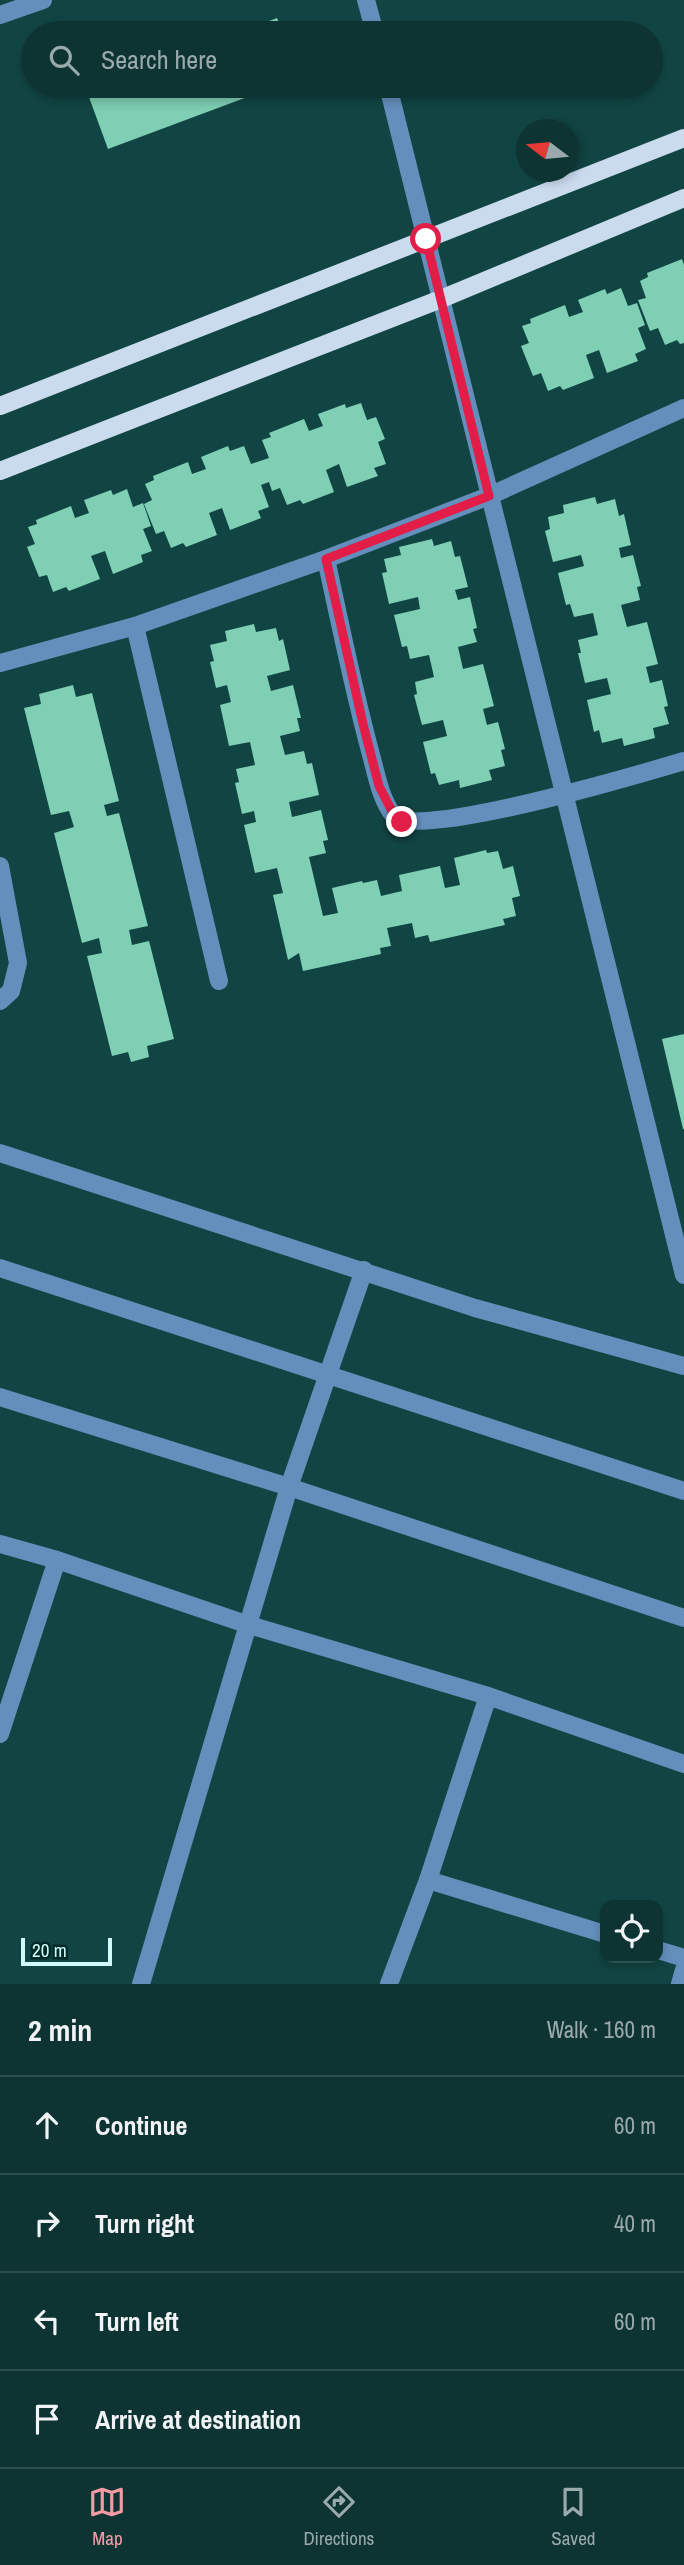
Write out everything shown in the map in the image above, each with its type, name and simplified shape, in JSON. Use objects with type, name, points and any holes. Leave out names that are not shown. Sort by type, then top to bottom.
[{"type":"main road","points":[[0,406],[684,138]]},
{"type":"main road","points":[[0,471],[441,299],[684,198]]},
{"type":"street","points":[[0,15],[43,0]]},
{"type":"street","points":[[366,0],[371,21]]},
{"type":"street","points":[[391,98],[684,1275]]},
{"type":"street","points":[[0,663],[135,626],[326,559],[489,496],[684,408]]},
{"type":"street","points":[[326,559],[379,786],[395,817],[402,822],[439,821],[563,795],[684,761]]},
{"type":"street","points":[[135,626],[219,981]]},
{"type":"street","points":[[0,866],[18,963],[10,991],[0,1001]]},
{"type":"street","points":[[0,1153],[475,1308],[684,1366]]},
{"type":"street","points":[[0,1268],[684,1491]]},
{"type":"street","points":[[141,1984],[289,1487],[364,1270]]},
{"type":"street","points":[[0,1397],[289,1487],[684,1618]]},
{"type":"street","points":[[0,1544],[57,1560],[249,1625],[488,1696],[684,1764]]},
{"type":"street","points":[[0,1734],[57,1560]]},
{"type":"street","points":[[389,1984],[428,1880],[488,1696]]},
{"type":"street","points":[[428,1880],[600,1932]]},
{"type":"street","points":[[663,1952],[684,1958]]},
{"type":"street","points":[[680,1984],[684,1970]]},
{"type":"building","points":[[89,98],[245,98],[108,149]]},
{"type":"building","points":[[682,259],[684,343],[680,344],[677,340],[665,345],[658,328],[650,331],[638,300],[646,298],[640,281],[648,277],[647,273]]},
{"type":"building","points":[[621,288],[628,306],[637,303],[645,325],[638,328],[646,349],[635,354],[638,361],[607,373],[599,350],[586,355],[594,378],[563,390],[560,386],[548,391],[541,373],[533,376],[521,346],[529,343],[522,326],[531,323],[530,319],[565,305],[569,317],[583,312],[578,300],[605,289],[607,294]]},
{"type":"building","points":[[361,403],[367,420],[376,417],[385,439],[378,442],[386,464],[374,468],[378,476],[347,487],[339,464],[326,470],[334,492],[303,504],[300,500],[287,505],[280,488],[272,491],[269,482],[261,485],[269,507],[258,511],[261,518],[230,530],[222,508],[209,513],[217,535],[186,547],[183,543],[171,548],[164,531],[156,534],[144,504],[152,500],[145,484],[154,480],[153,476],[188,462],[192,474],[206,469],[201,457],[228,446],[230,451],[244,446],[251,464],[269,458],[262,440],[271,437],[269,433],[304,419],[309,431],[323,426],[318,414],[345,404],[346,408]]},
{"type":"building","points":[[127,489],[133,507],[143,503],[151,526],[143,529],[152,551],[141,555],[143,562],[113,574],[105,551],[91,556],[100,579],[69,591],[66,587],[53,592],[47,575],[39,577],[27,547],[35,544],[28,527],[37,524],[36,520],[71,506],[75,518],[89,513],[84,500],[111,490],[113,495]]},
{"type":"building","points":[[595,497],[597,504],[615,499],[619,516],[624,514],[631,545],[619,548],[621,558],[633,555],[641,586],[637,587],[640,600],[621,605],[627,627],[647,622],[658,664],[646,667],[650,683],[662,680],[668,706],[664,707],[669,724],[653,728],[655,738],[624,746],[622,738],[602,743],[599,730],[594,732],[587,700],[611,694],[607,678],[585,683],[578,640],[598,635],[593,613],[574,617],[570,604],[566,605],[558,573],[584,566],[581,555],[553,562],[545,531],[550,529],[548,517],[564,513],[563,505]]},
{"type":"building","points":[[432,539],[434,546],[451,541],[455,557],[460,556],[468,587],[455,590],[458,600],[470,597],[477,628],[473,629],[477,642],[458,647],[463,669],[483,664],[494,706],[483,709],[487,725],[498,722],[505,749],[501,750],[505,766],[489,770],[492,780],[460,788],[459,780],[439,785],[435,773],[431,774],[423,742],[447,736],[443,720],[422,725],[414,695],[417,694],[415,682],[434,677],[429,655],[410,659],[407,646],[402,647],[394,615],[420,609],[418,597],[389,604],[382,573],[387,572],[384,559],[401,555],[399,547]]},
{"type":"building","points":[[254,624],[256,632],[276,628],[279,641],[283,639],[290,670],[267,676],[271,691],[293,685],[301,718],[297,718],[300,731],[280,736],[285,755],[304,751],[307,764],[312,763],[319,795],[289,802],[292,817],[321,810],[328,840],[323,841],[326,853],[309,857],[323,916],[338,913],[332,888],[362,881],[377,880],[381,896],[402,891],[399,875],[440,866],[445,888],[460,885],[454,858],[486,850],[487,853],[498,851],[503,869],[513,866],[520,896],[512,898],[516,916],[503,919],[505,925],[430,942],[428,935],[415,938],[412,923],[387,928],[391,946],[380,948],[381,954],[303,971],[299,953],[288,960],[273,895],[283,893],[277,868],[255,873],[244,825],[256,822],[254,811],[242,814],[235,783],[239,782],[236,769],[255,765],[250,742],[229,746],[220,705],[231,702],[227,685],[216,688],[210,662],[214,661],[210,645],[227,641],[225,631]]},
{"type":"building","points":[[73,685],[76,697],[92,693],[119,801],[104,805],[107,816],[119,813],[148,926],[129,930],[132,945],[149,941],[174,1039],[147,1046],[149,1057],[131,1062],[128,1052],[112,1056],[87,956],[102,953],[99,938],[82,943],[54,833],[74,827],[69,811],[51,815],[24,708],[41,704],[39,694]]},
{"type":"building","points":[[684,1034],[684,1129],[683,1129],[662,1039]]},
{"type":"route","points":[[402,822],[395,817],[379,786],[326,559],[489,496],[426,239]]}]
